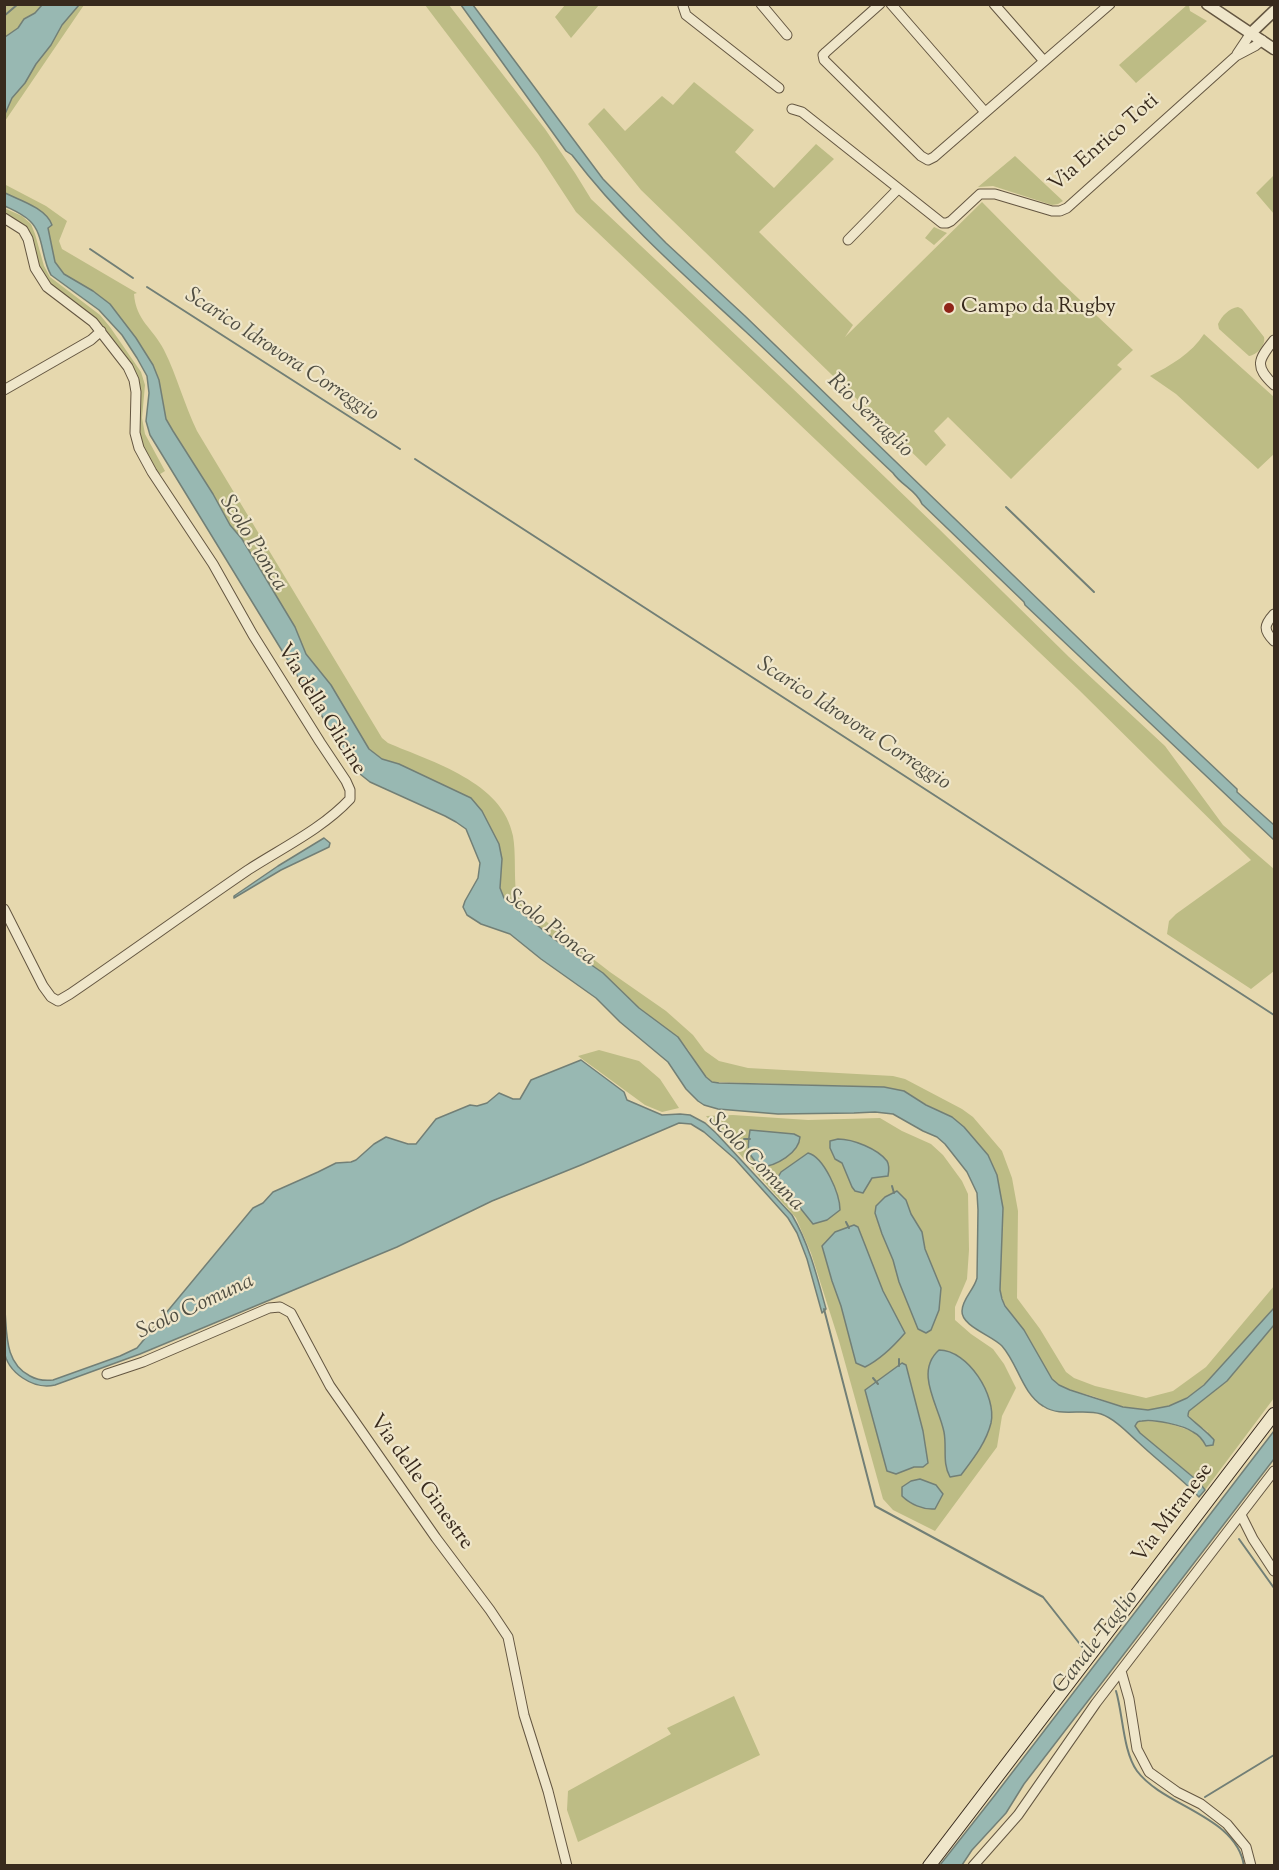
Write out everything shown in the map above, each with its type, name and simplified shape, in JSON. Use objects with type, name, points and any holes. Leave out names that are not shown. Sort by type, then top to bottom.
[{"type":"main road","name":"Via Miranese","points":[[929,1866],[1275,1414]]},
{"type":"street","points":[[761,4],[787,35]]},
{"type":"street","points":[[880,4],[826,52],[823,58],[921,156],[928,160],[1110,4]]},
{"type":"street","points":[[891,4],[985,112]]},
{"type":"street","points":[[994,4],[1044,61]]},
{"type":"street","points":[[1207,4],[1275,49]]},
{"type":"street","points":[[681,5],[686,15],[779,88]]},
{"type":"street","points":[[1251,33],[1275,11]]},
{"type":"street","name":"Via Enrico Toti","points":[[1236,56],[1251,33]]},
{"type":"street","name":"Via Enrico Toti","points":[[792,109],[802,112],[942,223],[951,221],[975,196],[987,193],[1060,211],[1236,56],[1262,40]]},
{"type":"street","points":[[848,240],[898,189]]},
{"type":"street","name":"Via della Glicine","points":[[4,219],[23,230],[28,239],[35,268],[47,287],[84,314],[101,330],[128,367],[136,392],[135,433],[139,448],[152,472],[213,564],[253,635],[350,790],[350,799],[316,828],[269,857],[58,1000],[51,997],[43,986],[4,909]]},
{"type":"street","points":[[4,390],[91,340],[101,330]]},
{"type":"street","points":[[1275,340],[1261,357],[1260,365],[1263,374],[1275,385]]},
{"type":"street","points":[[1275,614],[1268,620],[1266,626],[1268,634],[1275,641]]},
{"type":"street","name":"Via delle Ginestre","points":[[107,1374],[143,1362],[269,1308],[280,1307],[291,1313],[336,1394],[508,1637],[524,1715],[548,1791],[567,1866]]},
{"type":"street","points":[[973,1866],[1018,1815],[1055,1765],[1083,1721],[1275,1471]]},
{"type":"street","points":[[1241,1515],[1253,1539],[1275,1571]]},
{"type":"street","points":[[1121,1671],[1129,1699],[1137,1749],[1149,1772],[1177,1792],[1201,1804],[1227,1824],[1246,1847],[1251,1866]]},
{"type":"shaded area","points":[[5,5],[84,5],[5,121]]},
{"type":"shaded area","points":[[425,5],[449,5],[545,129],[591,199],[789,385],[1069,657],[1165,746],[1223,825],[1274,869],[1274,971],[1251,989],[1167,934],[1169,921],[1176,914],[1251,860],[1079,690],[576,212],[538,154]]},
{"type":"shaded area","points":[[565,5],[599,5],[571,38],[555,17]]},
{"type":"shaded area","points":[[1187,5],[1190,11],[1207,21],[1136,83],[1119,65]]},
{"type":"shaded area","points":[[694,82],[754,130],[735,152],[774,188],[816,144],[834,159],[759,232],[853,325],[845,337],[982,202],[1061,282],[1133,350],[1117,365],[1122,369],[1011,479],[948,417],[934,431],[946,445],[926,466],[641,190],[588,124],[604,108],[625,131],[662,96],[673,105]]},
{"type":"shaded area","points":[[1015,156],[1063,201],[1052,205],[993,186],[978,187]]},
{"type":"shaded area","points":[[1274,175],[1274,214],[1256,193]]},
{"type":"shaded area","points":[[4,184],[46,206],[67,221],[59,241],[62,249],[137,293],[134,294],[135,303],[141,318],[164,350],[197,431],[382,738],[388,743],[463,776],[495,801],[507,817],[513,836],[516,892],[520,898],[557,931],[666,1011],[693,1035],[705,1051],[719,1061],[748,1068],[893,1076],[905,1079],[973,1117],[1002,1151],[1012,1178],[1018,1211],[1017,1298],[1040,1329],[1066,1372],[1074,1378],[1095,1386],[1146,1398],[1173,1391],[1206,1367],[1274,1286],[1274,1308],[1216,1373],[1186,1398],[1162,1408],[1148,1410],[1123,1407],[1068,1389],[1057,1383],[1052,1379],[1028,1336],[1001,1296],[1003,1208],[997,1175],[988,1155],[952,1117],[904,1091],[885,1087],[712,1082],[701,1072],[678,1037],[639,1008],[603,973],[554,939],[504,898],[500,888],[502,859],[471,798],[399,764],[382,759],[369,749],[331,685],[306,654],[295,627],[166,419],[159,380],[144,350],[110,304],[64,274],[55,262],[47,227],[50,220],[30,205],[5,193]]},
{"type":"shaded area","points":[[4,208],[22,216],[31,224],[44,266],[50,277],[100,315],[141,372],[145,385],[142,418],[145,434],[165,471],[157,476],[138,437],[139,389],[101,325],[46,281],[38,267],[30,238],[5,216]]},
{"type":"shaded area","points":[[934,227],[947,233],[934,245],[925,238]]},
{"type":"shaded area","points":[[1238,307],[1264,337],[1258,352],[1249,356],[1219,329],[1218,324],[1224,315]]},
{"type":"shaded area","points":[[1204,334],[1274,397],[1274,454],[1258,469],[1176,394],[1150,376],[1187,353]]},
{"type":"shaded area","points":[[599,1050],[639,1061],[660,1079],[679,1108],[662,1112],[645,1105],[578,1056]]},
{"type":"shaded area","points":[[733,1115],[808,1120],[880,1118],[931,1144],[943,1155],[962,1181],[968,1194],[969,1250],[967,1279],[955,1307],[955,1320],[993,1349],[1004,1364],[1016,1388],[1002,1416],[997,1447],[935,1531],[893,1510],[883,1499],[839,1341],[811,1253],[796,1218],[706,1116]]},
{"type":"shaded area","points":[[1274,1325],[1274,1398],[1205,1490],[1195,1478],[1135,1427],[1142,1421],[1164,1422],[1192,1431],[1203,1441],[1208,1432],[1190,1418],[1189,1411],[1227,1381]]},
{"type":"shaded area","points":[[734,1696],[760,1755],[578,1842],[567,1810],[568,1791],[671,1734],[667,1728]]},
{"type":"water","points":[[42,5],[79,5],[62,25],[25,83],[12,98],[5,114],[5,37]]},
{"type":"water","points":[[461,5],[473,5],[603,179],[666,243],[745,316],[1237,789],[1237,792],[1274,825],[1274,840],[1025,605],[922,504],[913,492],[633,225],[566,151]]},
{"type":"water","points":[[5,193],[32,205],[49,219],[52,225],[48,228],[55,262],[64,274],[110,304],[136,338],[153,365],[159,380],[166,419],[295,627],[306,654],[331,685],[369,749],[382,759],[399,764],[471,798],[482,811],[499,844],[502,859],[500,888],[504,898],[554,939],[603,973],[639,1008],[678,1037],[706,1077],[712,1082],[719,1083],[884,1087],[904,1091],[926,1105],[952,1117],[964,1127],[988,1155],[997,1175],[1003,1208],[1000,1290],[1002,1299],[1024,1330],[1052,1379],[1070,1390],[1123,1407],[1148,1410],[1169,1406],[1187,1398],[1204,1385],[1274,1308],[1274,1325],[1227,1381],[1189,1412],[1188,1416],[1214,1440],[1213,1445],[1206,1446],[1195,1433],[1176,1425],[1139,1421],[1135,1426],[1140,1433],[1199,1482],[1205,1490],[1199,1497],[1111,1419],[1094,1412],[1064,1412],[1050,1410],[1043,1406],[1030,1394],[1002,1346],[972,1326],[963,1316],[962,1311],[966,1298],[977,1278],[977,1193],[967,1172],[937,1137],[893,1114],[875,1112],[778,1114],[718,1109],[704,1105],[686,1089],[668,1062],[620,1022],[596,998],[510,934],[481,924],[467,915],[463,907],[478,878],[480,863],[466,829],[445,816],[370,782],[355,770],[150,435],[146,421],[149,393],[147,376],[137,358],[122,335],[99,310],[51,275],[35,226],[24,216],[5,206]]},
{"type":"water","points":[[324,838],[330,843],[329,847],[281,870],[234,898],[278,866]]},
{"type":"water","points":[[581,1060],[624,1092],[627,1100],[662,1115],[690,1115],[705,1123],[716,1133],[792,1215],[816,1272],[826,1309],[822,1313],[807,1259],[797,1233],[788,1218],[735,1159],[704,1132],[691,1124],[679,1123],[492,1201],[397,1247],[140,1354],[55,1385],[47,1386],[30,1382],[10,1366],[4,1350],[5,1311],[7,1339],[12,1356],[16,1364],[30,1376],[53,1380],[120,1356],[137,1348],[253,1208],[263,1203],[273,1192],[336,1163],[356,1160],[386,1137],[408,1144],[416,1144],[436,1119],[470,1105],[477,1106],[487,1103],[499,1093],[513,1099],[520,1099],[531,1080]]},
{"type":"water","points":[[750,1130],[794,1134],[800,1137],[799,1143],[786,1158],[761,1167],[749,1151]]},
{"type":"water","points":[[838,1139],[858,1143],[878,1152],[888,1163],[888,1176],[872,1178],[863,1193],[855,1191],[842,1163],[835,1159],[830,1148],[830,1141]]},
{"type":"water","points":[[808,1153],[820,1161],[830,1177],[840,1210],[827,1220],[813,1224],[777,1179],[781,1172]]},
{"type":"water","points":[[897,1191],[906,1200],[922,1232],[925,1249],[941,1288],[939,1310],[931,1330],[926,1333],[918,1329],[875,1213],[876,1206],[885,1197]]},
{"type":"water","points":[[854,1225],[858,1227],[883,1291],[905,1333],[887,1352],[865,1367],[856,1363],[822,1246],[835,1232]]},
{"type":"water","points":[[939,1350],[950,1352],[970,1366],[985,1388],[992,1412],[989,1430],[979,1450],[961,1475],[950,1477],[945,1461],[944,1432],[928,1379],[932,1359]]},
{"type":"water","points":[[902,1363],[906,1365],[923,1431],[928,1463],[923,1467],[914,1467],[896,1474],[887,1471],[865,1390]]},
{"type":"water","points":[[1274,1431],[1274,1459],[1024,1784],[1006,1813],[972,1850],[962,1865],[940,1865],[995,1795]]},
{"type":"water","points":[[920,1479],[936,1485],[943,1494],[935,1509],[917,1506],[902,1496],[902,1487],[911,1481]]},
{"type":"waterway","points":[[4,16],[18,4]]},
{"type":"waterway","name":"Scarico Idrovora Correggio","points":[[90,249],[133,278]]},
{"type":"waterway","name":"Scarico Idrovora Correggio","points":[[147,287],[400,449]]},
{"type":"waterway","name":"Scarico Idrovora Correggio","points":[[415,459],[1274,1015]]},
{"type":"waterway","points":[[1006,507],[1094,592]]},
{"type":"waterway","points":[[744,1139],[750,1139]]},
{"type":"waterway","points":[[892,1186],[894,1193]]},
{"type":"waterway","points":[[846,1222],[849,1228]]},
{"type":"waterway","name":"Scolo Comuna","points":[[824,1309],[875,1506],[1043,1597],[1083,1648]]},
{"type":"waterway","points":[[899,1359],[899,1366]]},
{"type":"waterway","points":[[873,1378],[878,1384]]},
{"type":"waterway","name":"Scolo Pionca","points":[[1239,1539],[1274,1588]]},
{"type":"waterway","name":"Scolo Comuna","points":[[1116,1691],[1126,1743],[1137,1771],[1164,1794],[1214,1823],[1228,1835],[1238,1849],[1244,1866]]},
{"type":"waterway","points":[[1205,1797],[1274,1755]]},
{"type":"place","name":"Campo da Rugby","points":[[949,308]]},
{"type":"water label","name":"Rio Serraglio","points":[[869,417]]},
{"type":"water label","name":"Canale Taglio","points":[[1097,1643]]}]
